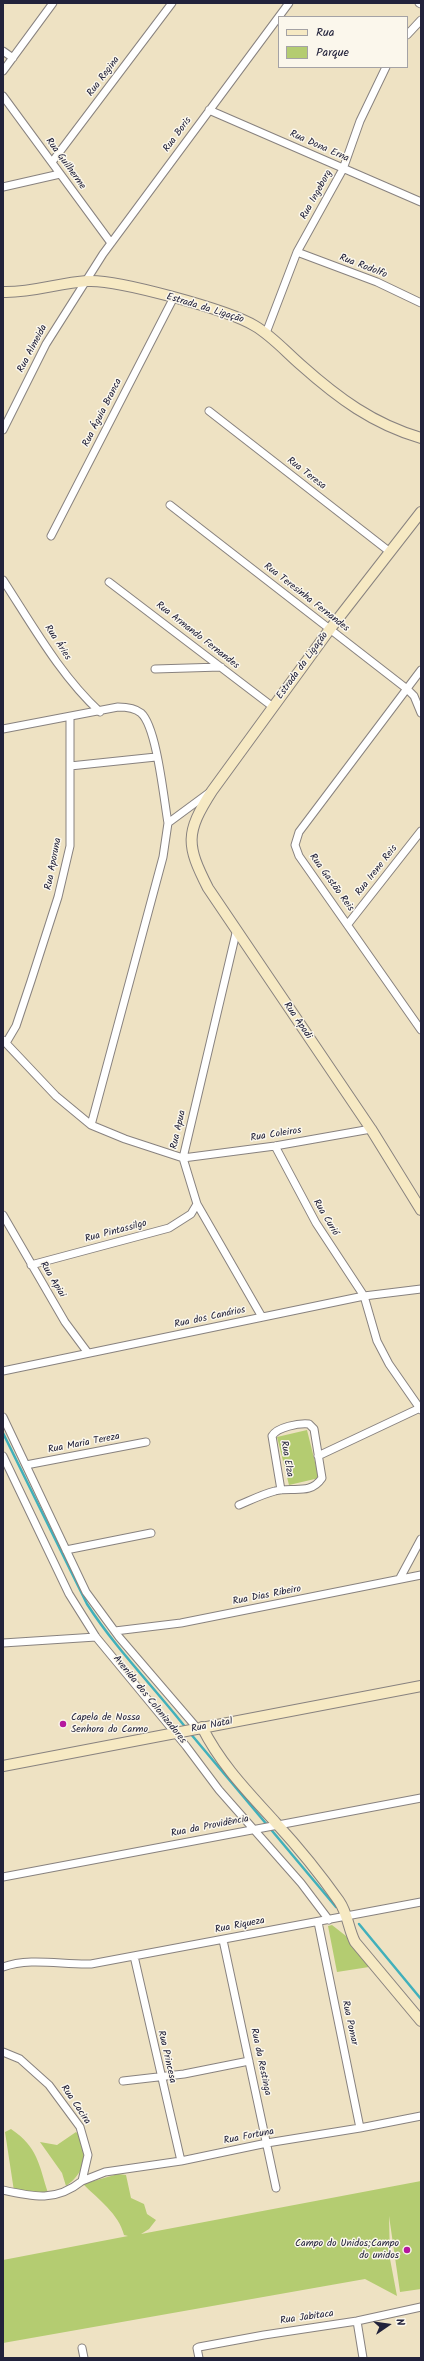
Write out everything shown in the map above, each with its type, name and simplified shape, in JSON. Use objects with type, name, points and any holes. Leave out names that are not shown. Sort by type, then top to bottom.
[{"type":"street","points":[[3,71],[53,3]]},
{"type":"street","name":"Rua Regina","points":[[52,162],[172,3]]},
{"type":"street","name":"Rua Boris","points":[[278,16],[288,3]]},
{"type":"street","name":"Rua Boris","points":[[86,281],[111,243],[278,17]]},
{"type":"street","points":[[408,34],[421,20]]},
{"type":"street","points":[[3,51],[13,58]]},
{"type":"street","name":"Rua Ingeborg","points":[[266,333],[297,252],[343,169],[360,120],[386,68]]},
{"type":"street","name":"Rua Guilherme","points":[[3,96],[111,243]]},
{"type":"street","name":"Rua Dona Erna","points":[[209,110],[421,202]]},
{"type":"street","points":[[3,187],[60,174]]},
{"type":"street","name":"Rua Rodolfo","points":[[297,252],[377,282],[421,303]]},
{"type":"street","name":"Estrada da Ligação","points":[[3,292],[29,291],[86,281],[133,288],[228,314],[255,325],[266,333],[312,374],[367,416],[394,430],[421,438]]},
{"type":"street","name":"Rua Almeida","points":[[3,430],[46,344],[86,281]]},
{"type":"street","name":"Rua Águia Branca","points":[[51,536],[173,299]]},
{"type":"street","name":"Rua Teresa","points":[[209,411],[390,552]]},
{"type":"street","name":"Rua Teresinha Fernandes","points":[[170,505],[407,689],[414,696],[421,713]]},
{"type":"street","name":"Estrada da Ligação","points":[[194,826],[201,808],[212,791],[330,629],[421,512]]},
{"type":"street","name":"Rua Áries","points":[[3,580],[57,664],[81,695],[100,712]]},
{"type":"street","name":"Rua Armando Fernandes","points":[[110,582],[273,707]]},
{"type":"street","points":[[155,669],[221,667]]},
{"type":"street","name":"Rua Gastão Reis","points":[[421,670],[296,837],[295,845],[299,856],[421,1030]]},
{"type":"street","points":[[3,730],[129,707],[141,713],[152,731],[168,824],[163,857],[91,1125]]},
{"type":"street","points":[[70,717],[70,766],[156,757]]},
{"type":"street","name":"Rua Aporuna","points":[[70,766],[70,846],[58,897],[16,1026],[5,1042],[56,1096],[91,1125],[125,1139],[183,1158]]},
{"type":"street","points":[[168,824],[212,791]]},
{"type":"street","name":"Rua Apodi","points":[[194,826],[191,844],[195,863],[236,933],[371,1129],[421,1210]]},
{"type":"street","name":"Rua Irene Reis","points":[[348,924],[421,831]]},
{"type":"street","name":"Rua Apua","points":[[236,933],[183,1158],[197,1204],[262,1317]]},
{"type":"street","name":"Rua Coleiros","points":[[183,1158],[275,1146],[371,1129]]},
{"type":"street","name":"Rua Curió","points":[[275,1146],[316,1223],[364,1296],[377,1341],[396,1376],[420,1409]]},
{"type":"street","name":"Rua Pintassilgo","points":[[31,1266],[170,1228],[191,1214],[197,1204]]},
{"type":"street","name":"Rua Apiai","points":[[3,1215],[31,1266],[65,1322],[88,1353]]},
{"type":"street","name":"Rua dos Canários","points":[[3,1371],[364,1296],[421,1289]]},
{"type":"street","points":[[318,1456],[420,1409]]},
{"type":"street","name":"Avenida dos Colonizadores","points":[[3,1417],[86,1592],[115,1631],[198,1728],[224,1764],[274,1825],[339,1900],[348,1916],[350,1931],[355,1942],[421,2021]]},
{"type":"street","name":"Rua Elza","points":[[239,1504],[281,1490],[300,1491],[319,1483],[322,1478],[314,1429],[309,1424],[302,1424],[275,1431],[272,1436],[281,1490]]},
{"type":"street","name":"Rua Maria Tereza","points":[[26,1465],[146,1442]]},
{"type":"street","name":"Avenida dos Colonizadores","points":[[3,1456],[69,1594],[96,1637],[178,1732],[219,1790],[256,1829],[301,1883],[329,1920]]},
{"type":"street","points":[[66,1550],[151,1533]]},
{"type":"street","points":[[400,1578],[421,1539]]},
{"type":"street","name":"Rua Dias Ribeiro","points":[[115,1631],[181,1622],[421,1575]]},
{"type":"street","points":[[3,1643],[96,1637]]},
{"type":"street","name":"Rua Natal","points":[[3,1766],[421,1686]]},
{"type":"street","name":"Rua da Providência","points":[[3,1877],[421,1798]]},
{"type":"street","name":"Rua Riqueza","points":[[3,1967],[29,1962],[63,1965],[91,1964],[421,1902]]},
{"type":"street","name":"Rua Pomar","points":[[318,1922],[360,2128]]},
{"type":"street","name":"Rua da Restinga","points":[[223,1940],[276,2188]]},
{"type":"street","name":"Rua Princesa","points":[[134,1956],[160,2077],[181,2161]]},
{"type":"street","name":"Rua Cacira","points":[[3,2052],[20,2059],[50,2085],[80,2127],[88,2155],[82,2181]]},
{"type":"street","points":[[123,2081],[160,2077],[249,2060]]},
{"type":"street","name":"Rua Fortuna","points":[[82,2181],[105,2172],[181,2161],[267,2143],[360,2128],[421,2116]]},
{"type":"street","points":[[3,2190],[52,2196],[63,2194],[82,2181]]},
{"type":"street","name":"Rua Jabitaca","points":[[199,2358],[196,2348],[268,2334],[356,2321],[421,2307]]},
{"type":"street","points":[[356,2321],[363,2358]]},
{"type":"street","points":[[82,2348],[84,2358]]},
{"type":"green space","points":[[307,1430],[319,1478],[289,1485],[277,1437]]},
{"type":"green space","points":[[332,1925],[346,1936],[369,1967],[337,1972],[328,1926]]},
{"type":"green space","points":[[11,2129],[27,2143],[32,2150],[39,2165],[48,2193],[14,2191],[5,2132]]},
{"type":"green space","points":[[76,2132],[85,2146],[84,2160],[78,2175],[66,2186],[62,2173],[40,2142],[57,2145]]},
{"type":"green space","points":[[118,2174],[126,2175],[131,2198],[144,2204],[147,2214],[156,2220],[149,2229],[141,2234],[421,2181],[421,2289],[400,2292],[389,2216],[390,2259],[397,2296],[365,2279],[3,2343],[3,2260],[128,2236],[124,2235],[118,2220],[113,2214],[83,2184]]},
{"type":"waterway","points":[[3,1433],[87,1604],[122,1652],[186,1728]]},
{"type":"waterway","points":[[190,1733],[336,1907]]},
{"type":"waterway","points":[[359,1924],[421,1999]]},
{"type":"place","name":"Capela de Nossa Senhora do Carmo","points":[[63,1724]]},
{"type":"place","name":"Campo do Unidos;Campo do unidos","points":[[407,2250]]}]
